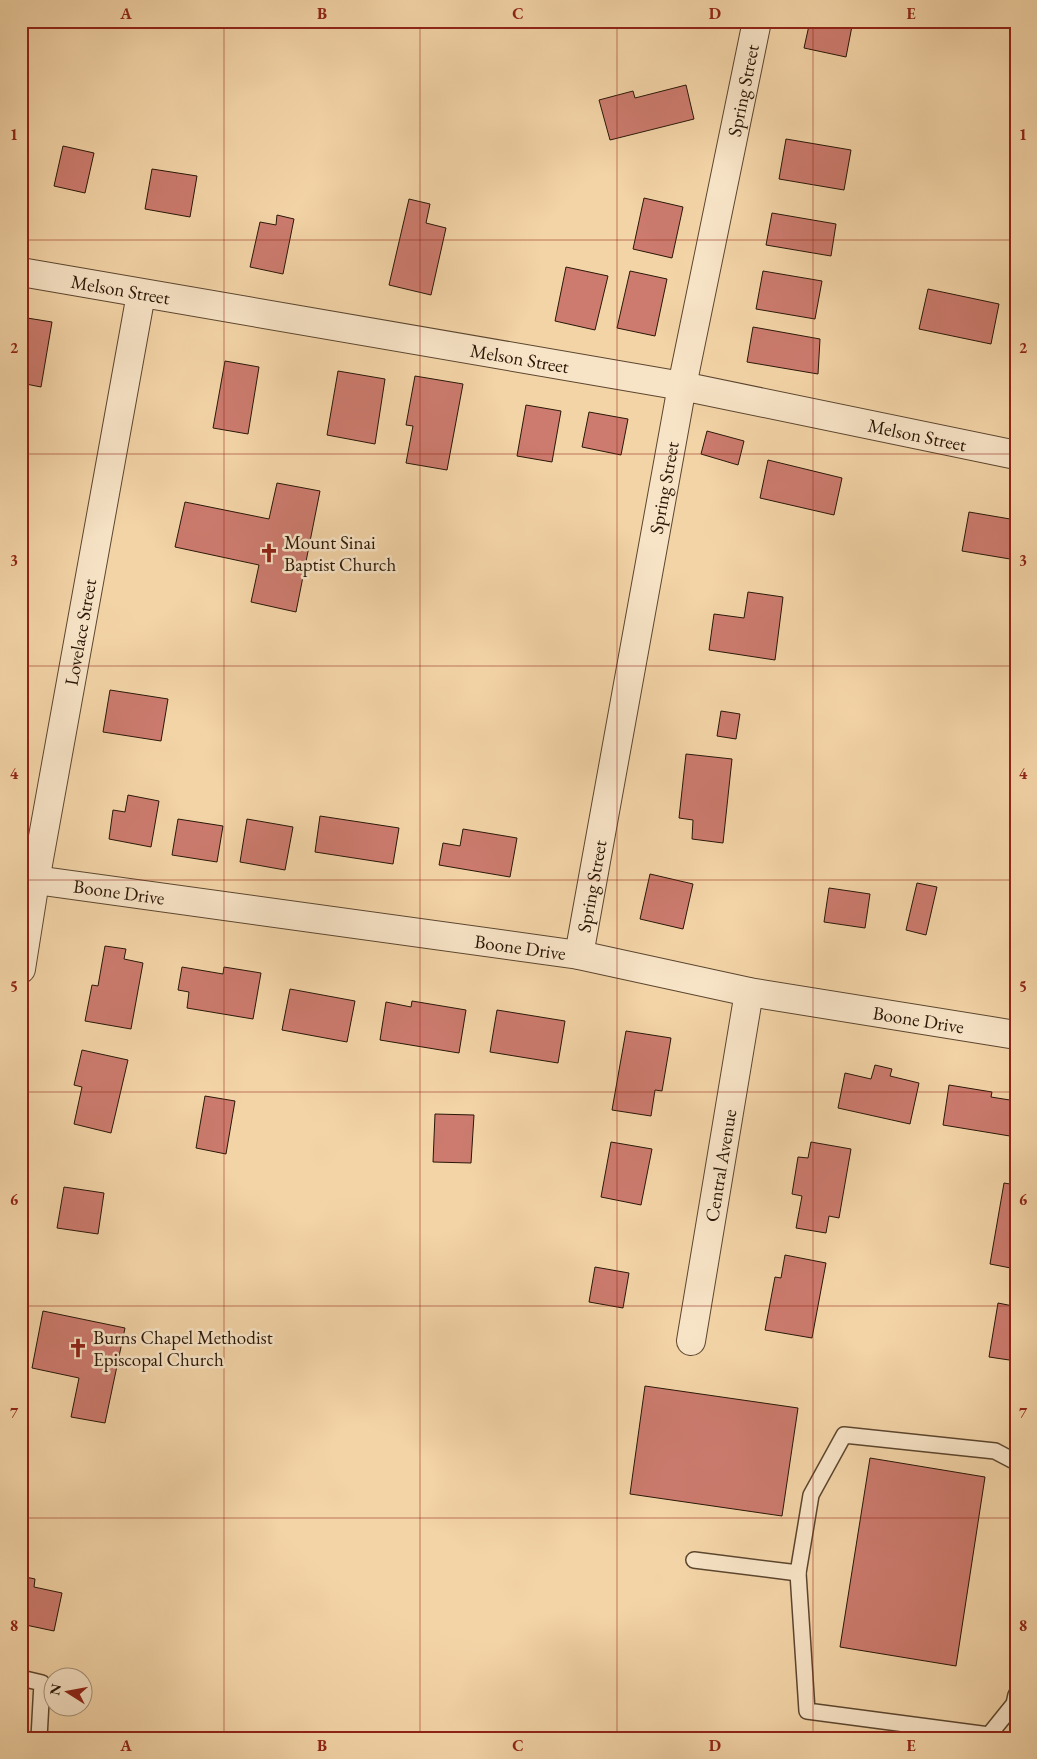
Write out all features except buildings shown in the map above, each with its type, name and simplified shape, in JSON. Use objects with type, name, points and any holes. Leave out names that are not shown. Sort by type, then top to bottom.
[{"type":"street","name":"Spring Street","points":[[579,955],[682,386],[757,21]]},
{"type":"street","name":"Melson Street","points":[[21,272],[682,386],[1016,455]]},
{"type":"street","name":"Lovelace Street","points":[[21,969],[28,880],[141,294]]},
{"type":"street","name":"Boone Drive","points":[[28,880],[579,955],[749,992],[1016,1035]]},
{"type":"street","name":"Central Avenue","points":[[691,1341],[749,992]]},
{"type":"lane","points":[[1016,1462],[995,1451],[844,1435],[811,1495],[798,1573],[808,1711],[989,1735],[1014,1704],[1016,1695]]},
{"type":"lane","points":[[694,1560],[798,1573]]},
{"type":"lane","points":[[21,1678],[42,1683],[38,1738]]},
{"type":"place","name":"Mount Sinai Baptist Church","points":[[269,553]]},
{"type":"place","name":"Burns Chapel Methodist Episcopal Church","points":[[78,1348]]}]
